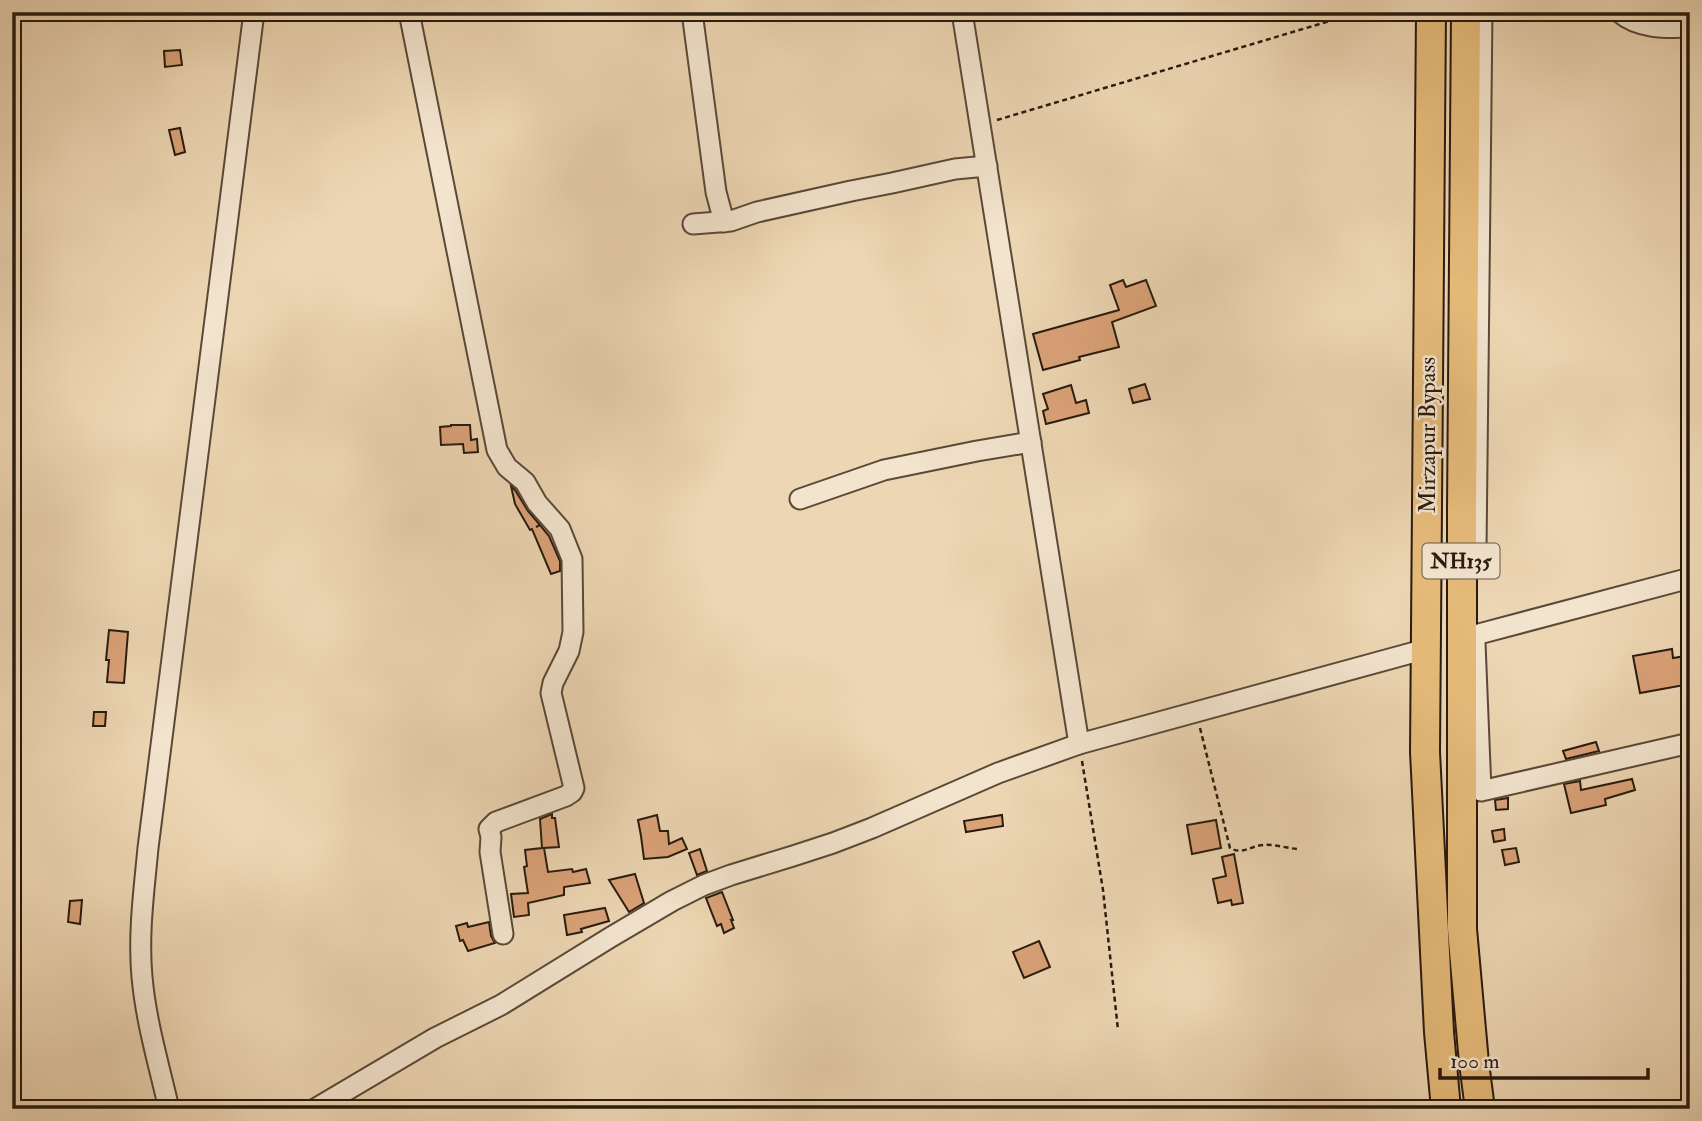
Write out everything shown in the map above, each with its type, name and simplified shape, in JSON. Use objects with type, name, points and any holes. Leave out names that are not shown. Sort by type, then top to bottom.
[{"type":"highway","name":"Mirzapur Bypass","points":[[1431,12],[1425,751],[1439,1032],[1446,1109]]},
{"type":"highway","name":"NH135","points":[[1466,12],[1461,508],[1462,929],[1480,1109]]},
{"type":"street","points":[[169,1109],[145,1003],[142,924],[148,848],[254,12]]},
{"type":"street","points":[[409,12],[497,450],[507,467],[525,482],[537,503],[560,529],[572,559],[573,632],[569,651],[553,683],[551,693],[574,788],[566,796],[496,822],[489,829],[503,934]]},
{"type":"street","points":[[692,12],[714,180],[724,222]]},
{"type":"street","points":[[962,12],[1079,744]]},
{"type":"street","points":[[1482,12],[1475,635],[1481,791],[1690,743]]},
{"type":"street","points":[[1619,12],[1635,23],[1666,28],[1690,27]]},
{"type":"street","points":[[693,224],[731,221],[757,212],[851,191],[955,169],[987,166]]},
{"type":"street","points":[[800,499],[884,470],[1031,442]]},
{"type":"street","points":[[1475,635],[1690,578]]},
{"type":"street","points":[[315,1109],[435,1038],[501,1005],[611,936],[704,885],[833,843],[998,773],[1079,744],[1426,649]]},
{"type":"path","points":[[980,125],[1360,12]]},
{"type":"path","points":[[1195,711],[1230,848],[1237,852],[1261,845],[1297,849]]},
{"type":"path","points":[[1079,744],[1103,890],[1118,1030]]},
{"type":"building","points":[[180,50],[182,65],[165,67],[164,51]]},
{"type":"building","points":[[180,128],[185,152],[175,155],[169,130]]},
{"type":"building","points":[[1123,280],[1126,287],[1146,280],[1156,306],[1112,322],[1119,347],[1043,370],[1033,334],[1119,310],[1110,285]]},
{"type":"building","points":[[1145,384],[1150,399],[1133,403],[1129,389]]},
{"type":"building","points":[[1071,385],[1076,403],[1086,400],[1089,413],[1046,424],[1043,411],[1048,409],[1043,394]]},
{"type":"building","points":[[470,425],[471,440],[477,439],[478,452],[464,453],[463,444],[441,445],[440,427]]},
{"type":"building","points":[[511,486],[549,536],[560,561],[560,571],[551,574],[532,529],[530,530],[515,504]]},
{"type":"building","points":[[109,630],[128,632],[124,683],[107,682]]},
{"type":"building","points":[[1672,649],[1673,658],[1686,656],[1690,684],[1640,693],[1633,656]]},
{"type":"building","points":[[94,712],[106,712],[105,726],[93,726]]},
{"type":"building","points":[[1596,742],[1599,751],[1566,759],[1563,751]]},
{"type":"building","points":[[1632,779],[1635,790],[1605,799],[1606,805],[1571,813],[1564,784],[1580,781],[1581,790]]},
{"type":"building","points":[[1508,798],[1508,809],[1496,810],[1495,800]]},
{"type":"building","points":[[552,814],[552,818],[555,818],[559,847],[544,848],[548,872],[586,869],[590,883],[564,887],[564,895],[528,903],[529,915],[514,917],[511,894],[528,893],[524,867],[527,866],[525,850],[542,848],[540,819]]},
{"type":"building","points":[[657,815],[660,831],[668,831],[669,844],[682,838],[687,849],[668,857],[644,859],[638,820]]},
{"type":"building","points":[[1002,815],[1003,826],[966,832],[964,821]]},
{"type":"building","points":[[1216,820],[1221,848],[1192,854],[1187,825]]},
{"type":"building","points":[[1504,829],[1505,840],[1494,842],[1492,831]]},
{"type":"building","points":[[1516,848],[1519,862],[1505,865],[1502,850]]},
{"type":"building","points":[[700,849],[707,871],[697,875],[689,853]]},
{"type":"building","points":[[1234,854],[1243,903],[1232,905],[1231,900],[1218,903],[1213,879],[1226,876],[1222,857]]},
{"type":"building","points":[[635,874],[644,903],[629,912],[609,880]]},
{"type":"building","points":[[722,892],[734,928],[724,933],[721,924],[717,926],[706,898]]},
{"type":"building","points":[[82,900],[80,924],[68,922],[70,901]]},
{"type":"building","points":[[605,908],[609,921],[567,935],[564,915]]},
{"type":"building","points":[[489,922],[495,943],[468,951],[463,940],[460,941],[456,926],[467,923],[468,927]]},
{"type":"building","points":[[1039,941],[1050,967],[1024,978],[1013,952]]}]
